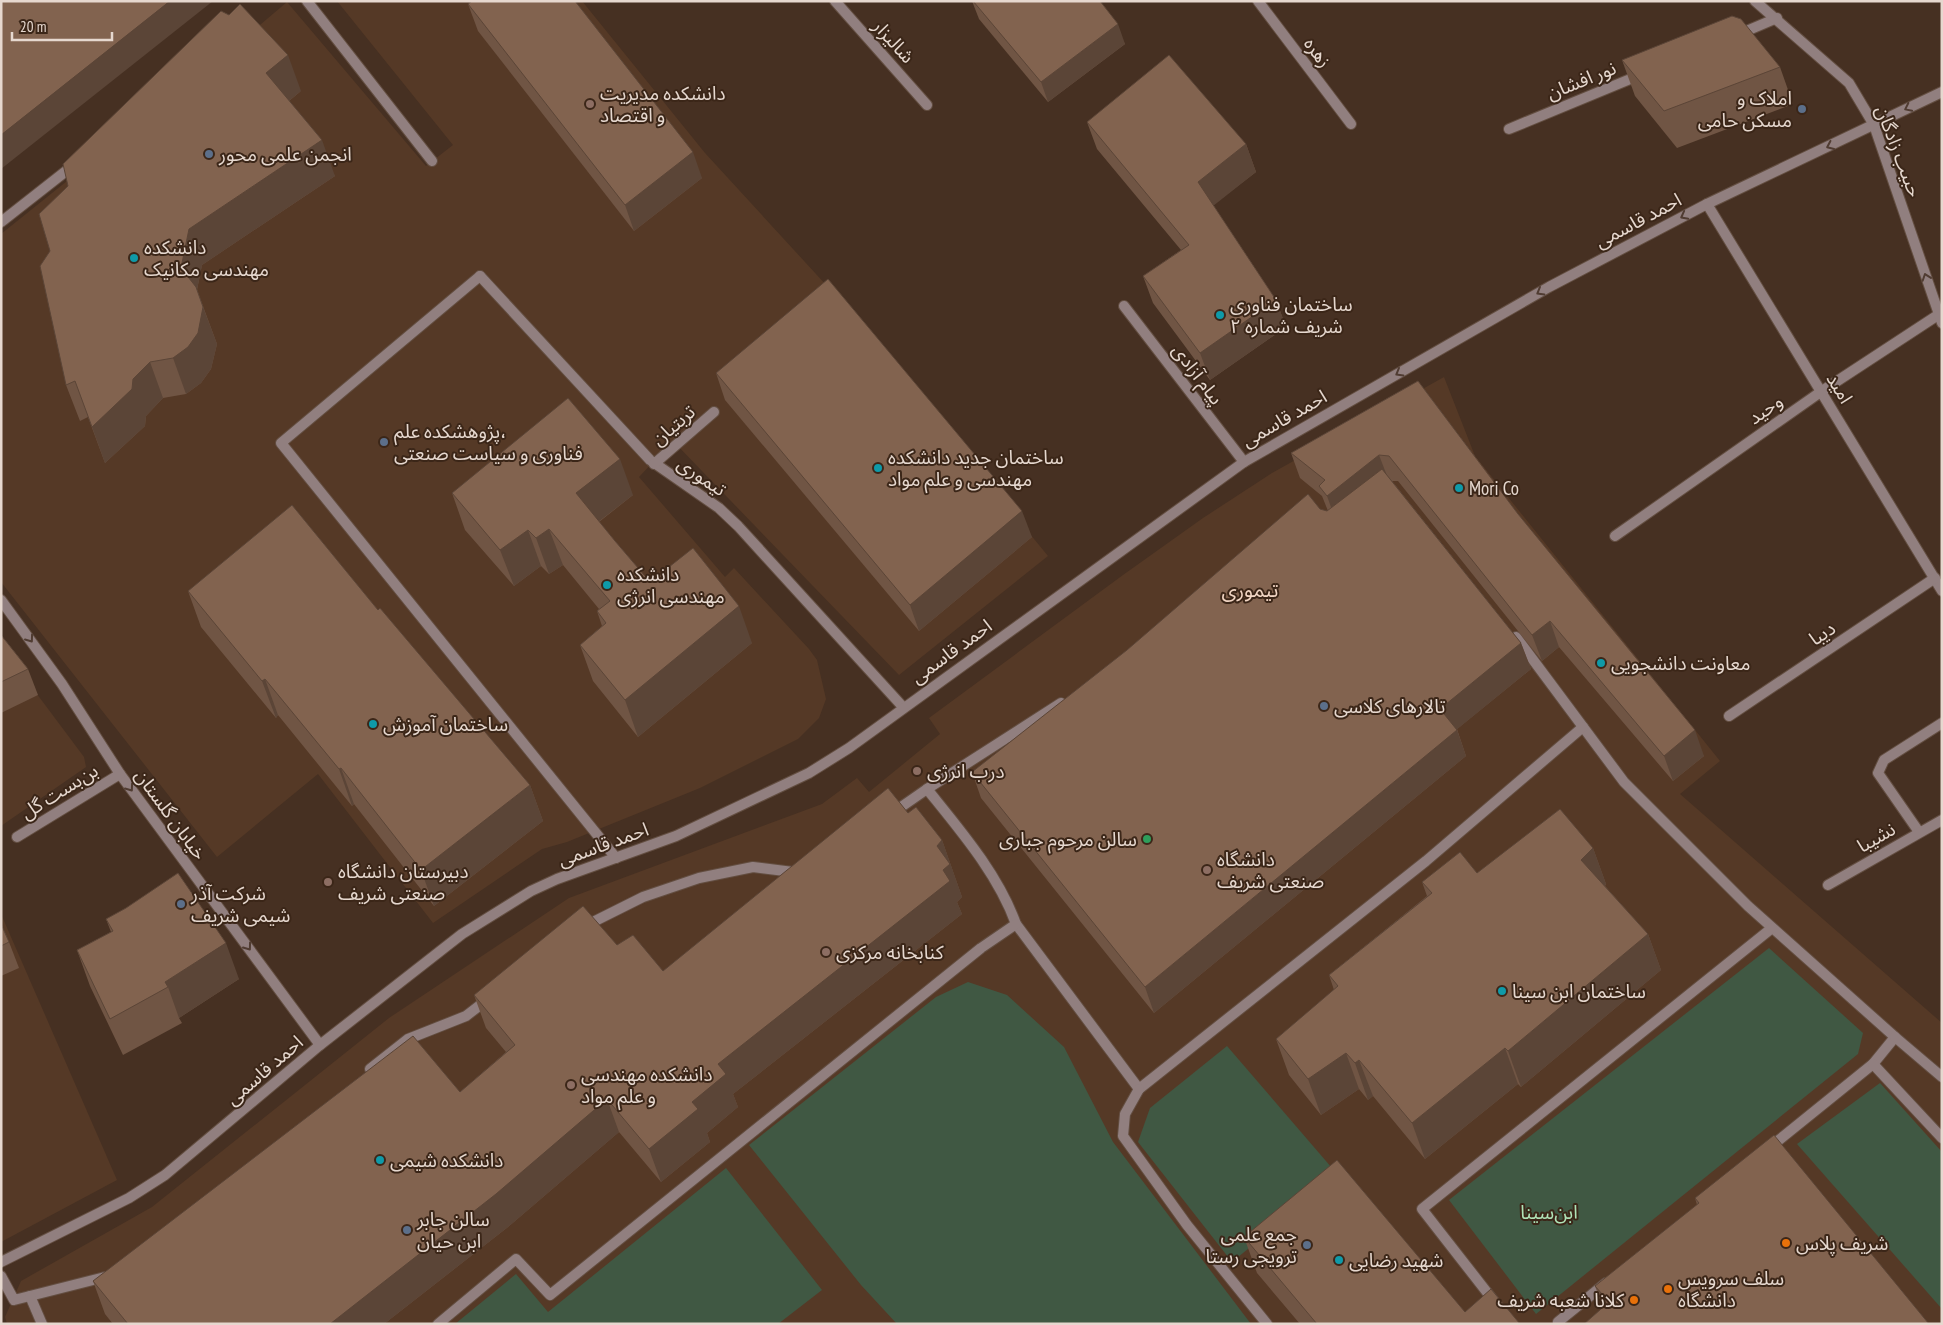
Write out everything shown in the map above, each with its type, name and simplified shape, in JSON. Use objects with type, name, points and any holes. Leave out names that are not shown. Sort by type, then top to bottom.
[{"type":"street","points":[[307,1],[432,161]]},
{"type":"street","name":"شالیزار","points":[[835,1],[927,105]]},
{"type":"street","name":"زهره","points":[[1258,1],[1351,124]]},
{"type":"street","name":"حبیب زادگان","points":[[1755,1],[1777,18],[1849,83],[1874,125],[1940,319]]},
{"type":"street","points":[[1731,37],[1777,18]]},
{"type":"street","name":"نور افشان","points":[[1509,129],[1648,72]]},
{"type":"street","name":"احمد قاسمی","points":[[1,1262],[129,1198],[165,1175],[320,1045],[470,929],[531,891],[557,879],[676,836],[809,773],[849,748],[903,707],[1244,462],[1549,288],[1707,204],[1942,92]]},
{"type":"street","points":[[1,222],[86,155]]},
{"type":"street","name":"امید","points":[[1707,204],[1942,591]]},
{"type":"street","name":"تیموری","points":[[616,858],[281,443],[480,276],[654,464],[719,508],[738,526],[903,707]]},
{"type":"street","name":"پیام آزادی","points":[[1124,306],[1244,462]]},
{"type":"street","name":"وحید","points":[[1615,536],[1822,391],[1940,319]]},
{"type":"street","name":"تربتیان","points":[[654,464],[714,412]]},
{"type":"street","name":"دیبا","points":[[1729,716],[1935,578]]},
{"type":"street","name":"خیابان گلستان","points":[[1,600],[62,684],[120,774],[320,1045]]},
{"type":"street","points":[[1510,630],[1624,782],[1772,928],[1894,1037],[1942,1077]]},
{"type":"street","points":[[884,819],[1068,698]]},
{"type":"street","points":[[1919,832],[1878,773],[1884,760],[1942,723]]},
{"type":"street","points":[[1267,1324],[1186,1225],[1123,1136],[1125,1114],[1139,1089],[1426,861],[1583,727]]},
{"type":"street","name":"بن‌‌بست گل","points":[[17,837],[120,774]]},
{"type":"street","points":[[927,789],[955,824],[1007,898],[1016,924],[1139,1089]]},
{"type":"street","name":"نشیبا","points":[[1828,885],[1942,820]]},
{"type":"street","points":[[578,930],[643,897],[699,878],[753,868],[793,872],[810,863]]},
{"type":"street","points":[[438,1324],[516,1259],[550,1295],[981,948],[1016,924]]},
{"type":"street","points":[[1493,1300],[1422,1209],[1772,928]]},
{"type":"street","points":[[362,1076],[408,1039],[466,1016],[496,993]]},
{"type":"street","points":[[1763,1153],[1873,1064],[1894,1037]]},
{"type":"street","points":[[1873,1064],[1942,1138]]},
{"type":"street","points":[[1,1276],[14,1300],[104,1278],[112,1272]]},
{"type":"street","points":[[1559,1324],[1558,1322],[1611,1278]]},
{"type":"street","points":[[30,1296],[42,1324]]},
{"type":"shaded area","points":[[337,1],[582,1],[705,153],[827,286],[1048,556],[899,675],[673,441],[639,477],[725,577],[734,568],[809,649],[817,660],[826,699],[819,718],[798,739],[700,788],[567,842],[542,849],[433,923],[318,774],[217,857],[1,582],[1,234],[234,47],[287,2],[426,166],[453,145]]},
{"type":"shaded area","name":"دانشگاه صنعتی شریف","points":[[1444,377],[1475,456],[1720,761],[1680,794],[1942,1023],[1942,1324],[7,1324],[5,1317],[21,1281],[152,1207],[389,1018],[569,898],[822,804],[857,778],[869,792],[940,734],[929,718],[1123,575],[1203,518],[1272,473]]},
{"type":"shaded area","points":[[1,646],[84,757],[86,767],[1,826]]},
{"type":"shaded area","points":[[1,914],[117,1180],[1,1242]]},
{"type":"green space","name":"ابن‌سینا","points":[[1769,948],[1863,1033],[1858,1054],[1536,1314],[1449,1200]]},
{"type":"green space","points":[[968,982],[1007,995],[1064,1047],[1113,1142],[1251,1324],[897,1324],[861,1285],[749,1145],[936,997]]},
{"type":"green space","points":[[1227,1046],[1338,1175],[1232,1262],[1138,1142],[1150,1108]]},
{"type":"green space","points":[[1880,1083],[1942,1152],[1942,1309],[1797,1144]]},
{"type":"green space","points":[[726,1168],[822,1290],[778,1324],[455,1324],[516,1274],[548,1312]]},
{"type":"building","points":[[1,1],[170,1],[1,135]]},
{"type":"building","name":"دانشکده مدیریت و اقتصاد","points":[[472,1],[575,1],[693,152],[625,205],[468,4]]},
{"type":"building","points":[[973,1],[1100,1],[1118,24],[1041,82]]},
{"type":"building","name":"دانشکده مهندسی مکانیک","points":[[240,4],[288,55],[266,73],[322,140],[189,229],[181,268],[196,287],[203,307],[198,333],[188,347],[173,358],[150,362],[133,379],[132,389],[92,427],[75,381],[66,385],[40,266],[50,251],[39,214],[68,186],[63,164],[221,11],[229,15]]},
{"type":"building","points":[[1732,16],[1741,19],[1780,67],[1664,111],[1622,60]]},
{"type":"building","points":[[1169,55],[1246,144],[1198,182],[1276,300],[1200,353],[1143,276],[1189,245],[1087,122]]},
{"type":"building","name":"ساختمان جدید دانشکده مهندسی و علم مواد","points":[[828,279],[1022,511],[910,605],[716,373]]},
{"type":"building","points":[[1418,381],[1518,514],[1695,730],[1664,756],[1550,621],[1532,635],[1389,456],[1379,455],[1327,496],[1319,486],[1325,480],[1291,453]]},
{"type":"building","points":[[568,398],[620,459],[576,493],[615,541],[650,582],[693,548],[739,606],[625,700],[580,645],[606,623],[597,611],[610,601],[549,529],[536,538],[528,530],[500,550],[452,493]]},
{"type":"building","points":[[1382,469],[1521,643],[1440,709],[1457,730],[1145,987],[972,772],[1127,650],[1308,494],[1320,509],[1327,511]]},
{"type":"building","name":"ساختمان آموزش","points":[[292,505],[378,610],[380,608],[530,785],[421,870],[341,768],[339,769],[265,679],[262,681],[188,591]]},
{"type":"building","points":[[1,635],[28,669],[1,682]]},
{"type":"building","points":[[888,788],[908,813],[916,807],[942,840],[937,846],[950,864],[943,870],[950,881],[718,1064],[726,1074],[692,1102],[698,1109],[649,1149],[607,1099],[496,1194],[330,1324],[128,1324],[93,1281],[413,1036],[460,1092],[515,1045],[474,995],[583,906],[617,945],[633,935],[663,971]]},
{"type":"building","name":"ساختمان ابن سینا","points":[[1560,809],[1593,848],[1581,860],[1648,934],[1508,1051],[1505,1048],[1412,1123],[1359,1060],[1355,1063],[1346,1053],[1308,1079],[1276,1039],[1338,986],[1329,975],[1432,893],[1422,882],[1460,852],[1477,873]]},
{"type":"building","points":[[178,873],[226,943],[165,982],[168,987],[110,1019],[77,950],[113,931],[106,919]]},
{"type":"building","points":[[1,924],[9,942],[1,946]]},
{"type":"building","points":[[1774,1135],[1929,1324],[1584,1324],[1609,1302],[1595,1286],[1699,1203],[1695,1198]]},
{"type":"building","name":"شهید رضایی","points":[[1337,1160],[1465,1312],[1491,1289],[1520,1324],[1317,1324],[1244,1237]]},
{"type":"place","name":"دانشکده مدیریت و اقتصاد","points":[[590,104]]},
{"type":"place","name":"املاک و مسکن حامی","points":[[1802,109]]},
{"type":"place","name":"انجمن علمی محور","points":[[209,154]]},
{"type":"place","name":"دانشکده مهندسی مکانیک","points":[[134,258]]},
{"type":"place","name":"ساختمان فناوری شریف شماره ۲","points":[[1220,315]]},
{"type":"place","name":"پژوهشکده علم، فناوری و سیاست صنعتی","points":[[384,442]]},
{"type":"place","name":"ساختمان جدید دانشکده مهندسی و علم مواد","points":[[878,468]]},
{"type":"place","name":"Mori Co","points":[[1459,488]]},
{"type":"place","name":"دانشکده مهندسی انرژی","points":[[607,585]]},
{"type":"place","name":"معاونت دانشجویی","points":[[1601,663]]},
{"type":"place","name":"تالارهای کلاسی","points":[[1324,706]]},
{"type":"place","name":"ساختمان آموزش","points":[[373,724]]},
{"type":"place","name":"درب انرژی","points":[[917,771]]},
{"type":"place","name":"سالن مرحوم جباری","points":[[1147,839]]},
{"type":"place","name":"دانشگاه صنعتی شریف","points":[[1207,870]]},
{"type":"place","name":"دبیرستان دانشگاه صنعتی شریف","points":[[328,882]]},
{"type":"place","name":"شرکت آذر شیمی شریف","points":[[181,904]]},
{"type":"place","name":"کنابخانه مرکزی","points":[[826,952]]},
{"type":"place","name":"ساختمان ابن سینا","points":[[1502,991]]},
{"type":"place","name":"دانشکده مهندسی و علم مواد","points":[[571,1085]]},
{"type":"place","name":"دانشکده شیمی","points":[[380,1160]]},
{"type":"place","name":"سالن جابر ابن حیان","points":[[407,1230]]},
{"type":"place","name":"شریف پلاس","points":[[1786,1243]]},
{"type":"place","name":"جمع علمی ترویجی رستا","points":[[1307,1245]]},
{"type":"place","name":"شهید رضایی","points":[[1339,1260]]},
{"type":"place","name":"سلف سرویس دانشگاه","points":[[1668,1289]]},
{"type":"place","name":"کلانا شعبه شریف","points":[[1634,1300]]},
{"type":"district","name":"تیموری","points":[[1250,590]]}]
